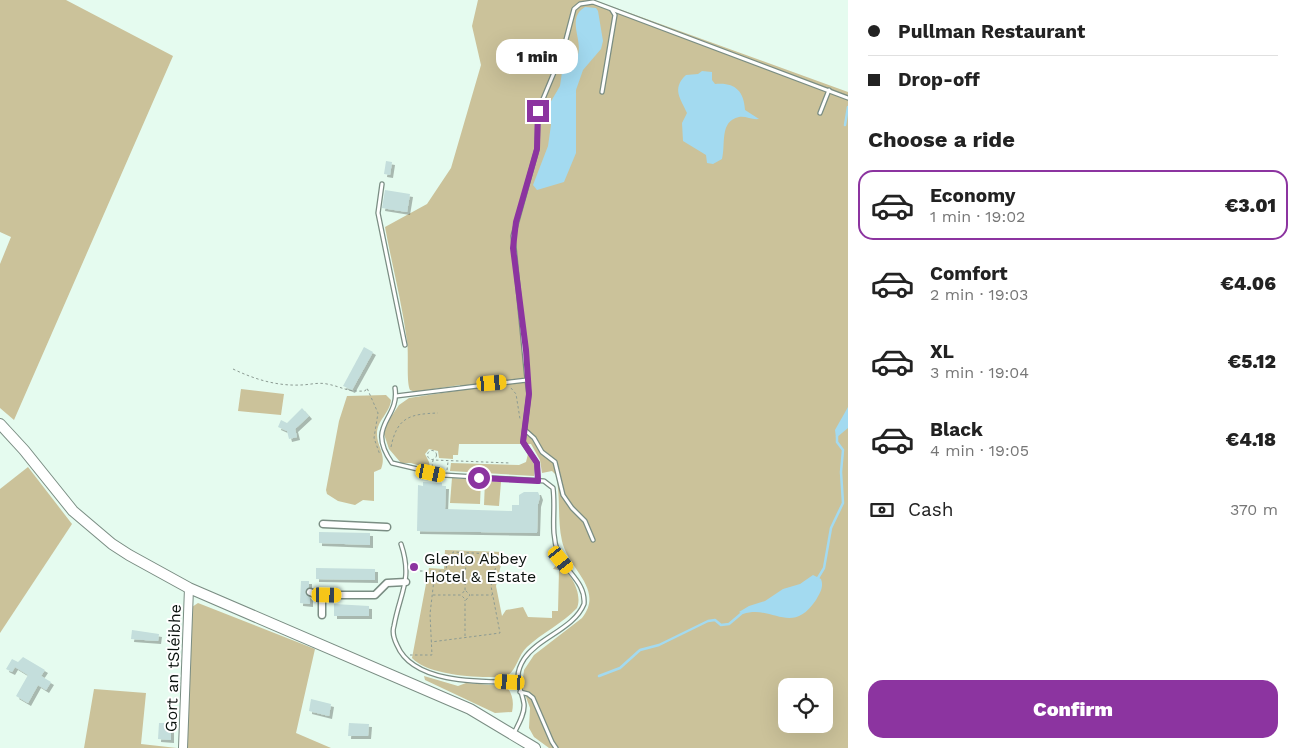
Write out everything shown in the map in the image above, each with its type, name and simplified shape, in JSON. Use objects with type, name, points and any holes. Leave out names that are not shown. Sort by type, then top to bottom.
[{"type":"main road","points":[[0,424],[24,450],[73,511],[129,555],[189,588],[456,702],[514,734],[535,748]]},
{"type":"street","points":[[323,524],[388,527]]},
{"type":"street","points":[[310,592],[322,597],[327,595],[375,595],[387,583],[406,582]]},
{"type":"street","name":"Gort an tSléibhe","points":[[183,748],[189,588]]},
{"type":"street","points":[[322,597],[322,615]]},
{"type":"lane","points":[[538,481],[537,463],[523,442],[529,394],[513,236],[537,149],[538,111],[562,50],[574,9],[584,1],[612,9],[848,98]]},
{"type":"lane","points":[[602,92],[615,15],[612,9]]},
{"type":"lane","points":[[820,113],[829,90]]},
{"type":"lane","points":[[382,184],[378,214],[405,345]]},
{"type":"lane","points":[[396,396],[435,393],[527,380]]},
{"type":"lane","points":[[395,388],[397,400],[385,419],[381,434],[388,457],[396,466],[447,475],[538,481],[544,482],[553,488],[552,526],[558,551],[561,560],[582,588],[584,604],[575,617],[529,654],[519,670],[519,692],[524,703],[524,712],[514,734]]},
{"type":"lane","points":[[525,430],[534,438],[542,452],[555,462],[564,495],[572,508],[584,521],[593,540]]},
{"type":"lane","points":[[401,544],[407,570],[406,582],[393,628],[395,640],[402,656],[414,666],[446,677],[518,682]]},
{"type":"lane","points":[[519,692],[528,694],[533,698],[556,748]]},
{"type":"path","points":[[233,369],[250,377],[275,383],[302,386],[328,384],[347,391],[365,391],[367,388],[378,413],[374,432],[375,444],[380,455],[388,457],[392,440],[400,423],[416,415],[438,413]]},
{"type":"path","points":[[503,382],[516,394],[521,423],[525,430]]},
{"type":"path","points":[[431,473],[433,460],[510,463]]},
{"type":"path","points":[[447,475],[448,461]]},
{"type":"path","points":[[407,570],[446,571],[447,561],[452,562],[453,552],[492,554],[492,557],[498,558],[491,586],[500,633],[431,642]]},
{"type":"path","points":[[461,595],[465,590],[466,553]]},
{"type":"path","points":[[402,656],[432,655],[430,614],[435,570]]},
{"type":"path","points":[[465,590],[470,595],[493,595]]},
{"type":"path","points":[[432,595],[461,595]]},
{"type":"path","points":[[461,595],[465,600],[465,638]]},
{"type":"path","points":[[465,600],[470,595]]},
{"type":"shaded area","points":[[0,0],[66,0],[173,56],[14,420],[0,408],[0,264],[11,237],[0,232]]},
{"type":"shaded area","points":[[478,0],[594,0],[848,92],[848,748],[549,748],[534,737],[529,728],[530,708],[522,686],[524,670],[534,655],[582,618],[588,608],[587,588],[562,541],[556,475],[552,471],[542,473],[540,460],[531,444],[459,444],[458,455],[453,455],[453,459],[439,458],[438,451],[429,449],[425,454],[430,469],[411,463],[401,463],[389,449],[384,434],[387,423],[399,405],[409,398],[461,390],[460,385],[415,392],[410,390],[408,381],[408,346],[385,227],[427,204],[451,168],[481,65],[472,26]]},
{"type":"shaded area","points":[[241,389],[284,394],[281,415],[238,411]]},
{"type":"shaded area","points":[[386,395],[391,400],[377,434],[383,464],[381,469],[374,472],[374,501],[363,500],[355,505],[338,501],[327,494],[326,490],[339,421],[347,396]]},
{"type":"shaded area","points":[[528,454],[535,466],[534,476],[450,471],[451,463],[519,465],[526,462]]},
{"type":"shaded area","points":[[28,467],[72,524],[0,633],[0,489]]},
{"type":"shaded area","points":[[452,478],[481,480],[480,504],[450,503]]},
{"type":"shaded area","points":[[485,481],[501,482],[499,506],[484,505]]},
{"type":"shaded area","points":[[445,550],[504,552],[496,586],[502,616],[506,610],[523,607],[528,617],[552,618],[552,611],[558,611],[559,570],[553,569],[556,565],[566,572],[577,589],[577,608],[527,647],[513,670],[507,676],[457,675],[430,669],[412,658],[429,568],[444,569]]},
{"type":"shaded area","points":[[198,603],[315,649],[296,733],[331,748],[186,748],[192,607]]},
{"type":"shaded area","points":[[424,676],[458,686],[466,683],[505,686],[510,691],[512,698],[512,712],[495,713],[425,680]]},
{"type":"shaded area","points":[[94,689],[146,693],[141,744],[177,748],[84,748]]},
{"type":"water","points":[[585,7],[596,8],[598,11],[603,41],[601,49],[583,70],[576,90],[576,153],[564,182],[537,190],[533,185],[548,146],[551,125],[550,103],[560,86],[562,72],[578,55],[576,23],[579,12]]},
{"type":"water","points":[[702,71],[712,72],[712,80],[715,84],[728,84],[737,89],[743,97],[745,110],[759,119],[739,117],[728,123],[724,134],[722,159],[713,164],[707,163],[706,155],[683,141],[682,123],[687,113],[680,99],[679,85],[686,75],[698,74]]},
{"type":"water","points":[[848,407],[848,428],[836,438],[835,430]]},
{"type":"water","points":[[813,575],[821,579],[821,590],[807,611],[798,616],[790,618],[764,613],[743,614],[739,612],[749,606],[765,601],[783,589],[800,584]]},
{"type":"building","points":[[386,161],[392,162],[390,175],[384,174]]},
{"type":"building","points":[[385,190],[410,194],[407,212],[382,208]]},
{"type":"building","points":[[364,347],[373,352],[352,390],[343,386]]},
{"type":"building","points":[[302,408],[309,416],[295,429],[297,437],[289,439],[287,431],[278,427],[281,420],[287,423]]},
{"type":"building","points":[[423,482],[442,483],[442,486],[446,486],[445,509],[512,511],[512,505],[519,505],[519,495],[524,492],[538,492],[540,497],[537,533],[417,531],[418,485],[423,486]]},
{"type":"building","points":[[319,532],[370,533],[370,545],[319,543]]},
{"type":"building","points":[[316,568],[375,569],[375,580],[316,579]]},
{"type":"building","points":[[301,581],[309,581],[309,587],[305,592],[310,598],[310,604],[300,603]]},
{"type":"building","points":[[334,604],[369,606],[369,616],[334,616]]},
{"type":"building","points":[[132,630],[159,634],[158,641],[131,639]]},
{"type":"building","points":[[23,657],[45,670],[41,676],[51,682],[46,690],[38,685],[28,703],[16,696],[28,675],[15,667],[12,672],[6,669],[12,659],[18,662]]},
{"type":"building","points":[[311,699],[331,704],[329,716],[309,711]]},
{"type":"building","points":[[159,723],[171,723],[171,740],[158,739]]},
{"type":"building","points":[[349,723],[369,724],[368,736],[348,736]]},
{"type":"waterway","points":[[845,125],[848,107]]},
{"type":"waterway","points":[[818,578],[824,568],[831,528],[843,503],[841,472],[843,450],[837,442],[837,436]]},
{"type":"waterway","points":[[599,676],[620,668],[640,650],[659,645],[708,621],[715,620],[721,625],[729,624],[742,613]]},
{"type":"place","name":"Glenlo Abbey Hotel & Estate","points":[[414,567]]},
{"type":"route","points":[[479,478],[538,481],[537,463],[523,442],[529,394],[526,350],[513,248],[516,222],[537,149],[539,138],[538,111]]}]
